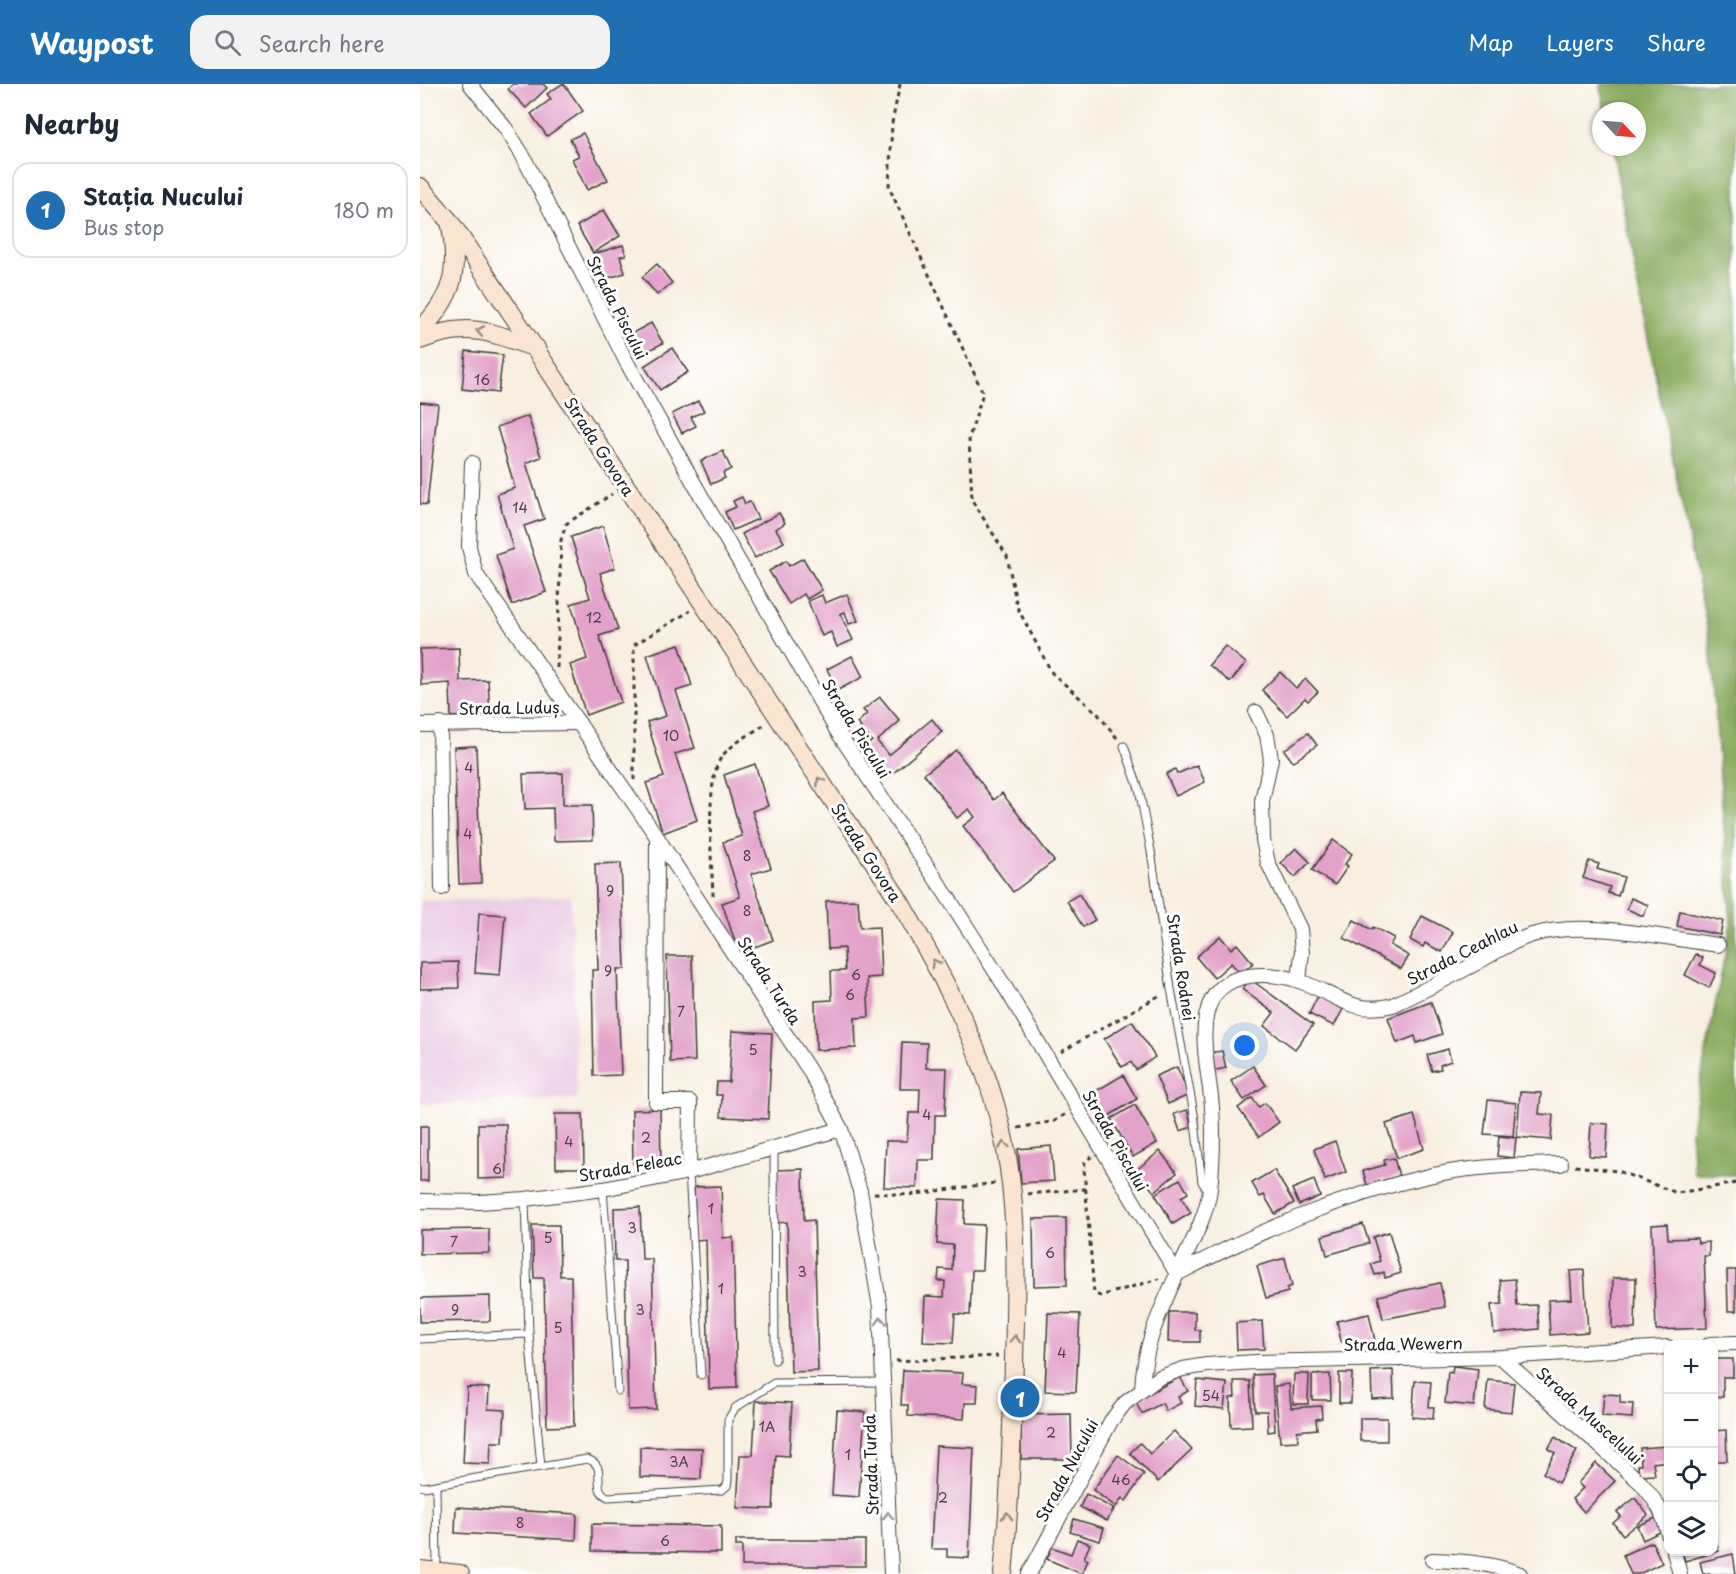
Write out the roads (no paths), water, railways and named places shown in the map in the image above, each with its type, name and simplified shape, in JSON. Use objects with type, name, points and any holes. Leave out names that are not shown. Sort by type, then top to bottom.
[{"type":"main road","name":"Strada Govora","points":[[421,187],[450,222],[536,348],[897,897],[930,954],[969,1032],[1002,1131],[1015,1236],[1014,1355],[1003,1574]]},
{"type":"main road","points":[[420,331],[436,314],[453,278],[453,242],[450,222]]},
{"type":"main road","points":[[420,340],[454,329],[474,328],[536,348]]},
{"type":"main road","points":[[428,1571],[460,1574]]},
{"type":"street","name":"Strada Piscului","points":[[470,84],[506,129],[522,154],[626,361],[837,731],[951,902],[1049,1059],[1177,1274]]},
{"type":"street","name":"Strada Turda","points":[[472,463],[469,547],[471,562],[476,574],[657,837],[809,1070],[841,1129],[860,1191],[880,1307],[891,1574]]},
{"type":"street","points":[[1256,712],[1267,735],[1271,759],[1262,801],[1263,840],[1268,863],[1300,929],[1302,953],[1299,981]]},
{"type":"street","name":"Strada Luduș","points":[[420,725],[579,723]]},
{"type":"street","name":"Strada Luduș","points":[[440,724],[442,888]]},
{"type":"street","points":[[657,837],[656,1102],[690,1102],[689,1172]]},
{"type":"street","name":"Strada Ceahlau","points":[[1177,1274],[1204,1216],[1210,1192],[1214,1141],[1211,1095],[1204,1060],[1204,1023],[1212,998],[1228,982],[1249,976],[1269,976],[1299,981],[1349,1004],[1365,1009],[1381,1008],[1393,1005],[1468,968],[1517,940],[1557,929],[1605,930],[1718,945]]},
{"type":"street","name":"Strada Feleac","points":[[420,1201],[480,1202],[603,1190],[689,1172],[841,1129]]},
{"type":"street","points":[[1142,1389],[1143,1366],[1149,1339],[1177,1274],[1261,1232],[1352,1196],[1434,1174],[1506,1165],[1561,1164]]},
{"type":"street","points":[[1718,1344],[1736,1343]]},
{"type":"street","name":"Strada Wewern","points":[[1142,1389],[1160,1377],[1183,1369],[1207,1365],[1501,1357],[1664,1347]]},
{"type":"street","name":"Strada Muscelului","points":[[1501,1357],[1641,1483],[1657,1502],[1664,1516]]},
{"type":"street","name":"Strada Nucului","points":[[1029,1574],[1111,1421],[1125,1403],[1142,1389]]},
{"type":"street","points":[[1675,1556],[1680,1574]]},
{"type":"street","points":[[1432,1560],[1466,1561],[1508,1569],[1520,1574]]},
{"type":"lane","name":"Strada Rodnei","points":[[1124,746],[1139,789],[1145,820],[1171,989],[1194,1114],[1202,1182],[1210,1192]]},
{"type":"lane","points":[[774,1148],[776,1360]]},
{"type":"lane","points":[[689,1172],[701,1375]]},
{"type":"lane","points":[[603,1190],[618,1391]]},
{"type":"lane","points":[[525,1199],[529,1334],[541,1467]]},
{"type":"lane","points":[[420,1339],[529,1334]]},
{"type":"lane","points":[[420,1486],[587,1459],[594,1461],[598,1466],[600,1490],[608,1497],[722,1490],[728,1486],[728,1420],[735,1408],[774,1383],[884,1382]]},
{"type":"lane","points":[[428,1571],[436,1485]]},
{"type":"place","name":"Stația Nucului","points":[[1020,1398]]}]
